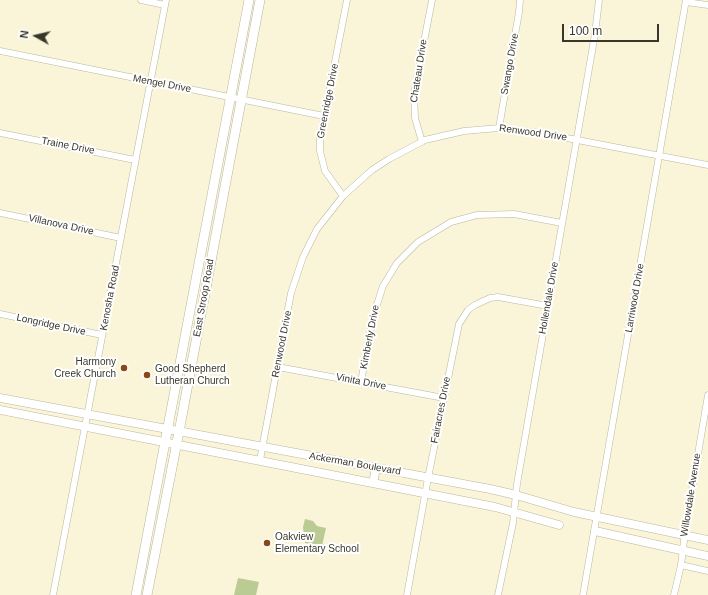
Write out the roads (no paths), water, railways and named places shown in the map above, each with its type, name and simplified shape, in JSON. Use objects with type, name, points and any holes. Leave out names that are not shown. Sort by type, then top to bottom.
[{"type":"main road","name":"East Stroop Road","points":[[136,595],[249,0]]},
{"type":"main road","name":"East Stroop Road","points":[[147,595],[260,0]]},
{"type":"street","points":[[141,0],[165,2]]},
{"type":"street","name":"Greenridge Drive","points":[[343,196],[329,178],[322,162],[320,140],[347,0]]},
{"type":"street","name":"Chateau Drive","points":[[422,142],[415,118],[414,94],[432,0]]},
{"type":"street","name":"Swango Drive","points":[[499,128],[520,0]]},
{"type":"street","name":"Hollendale Drive","points":[[498,595],[514,511],[595,34],[599,0]]},
{"type":"street","points":[[686,1],[708,5]]},
{"type":"street","name":"Larriwood Drive","points":[[583,595],[686,1]]},
{"type":"street","name":"Kenosha Road","points":[[53,595],[165,2]]},
{"type":"street","name":"Mengel Drive","points":[[0,51],[324,116]]},
{"type":"street","name":"Renwood Drive","points":[[260,460],[291,293],[301,262],[317,229],[343,196],[366,175],[389,159],[422,142],[464,131],[499,128],[541,133],[708,165]]},
{"type":"street","name":"Traine Drive","points":[[0,133],[135,160]]},
{"type":"street","name":"Villanova Drive","points":[[0,213],[121,238]]},
{"type":"street","name":"Kimberly Drive","points":[[361,382],[373,317],[380,293],[397,263],[418,242],[451,222],[477,215],[514,214],[562,223]]},
{"type":"street","name":"Fairacres Drive","points":[[407,595],[457,330],[468,310],[482,301],[498,297],[548,306]]},
{"type":"street","name":"Longridge Drive","points":[[0,314],[102,335]]},
{"type":"street","name":"Vinita Drive","points":[[278,367],[444,398]]},
{"type":"street","name":"Willowdale Avenue","points":[[674,595],[681,565],[684,535],[708,395]]},
{"type":"street","name":"Ackerman Boulevard","points":[[0,398],[516,495],[597,517],[708,540]]},
{"type":"street","name":"Ackerman Boulevard","points":[[0,410],[514,511],[559,525]]},
{"type":"street","points":[[316,472],[319,458]]},
{"type":"street","points":[[373,484],[376,468]]},
{"type":"street","points":[[595,531],[708,556]]},
{"type":"street","points":[[681,565],[708,571]]},
{"type":"place","name":"Harmony Creek Church","points":[[124,368]]},
{"type":"place","name":"Good Shepherd Lutheran Church","points":[[147,375]]},
{"type":"place","name":"Oakview Elementary School","points":[[267,543]]}]
